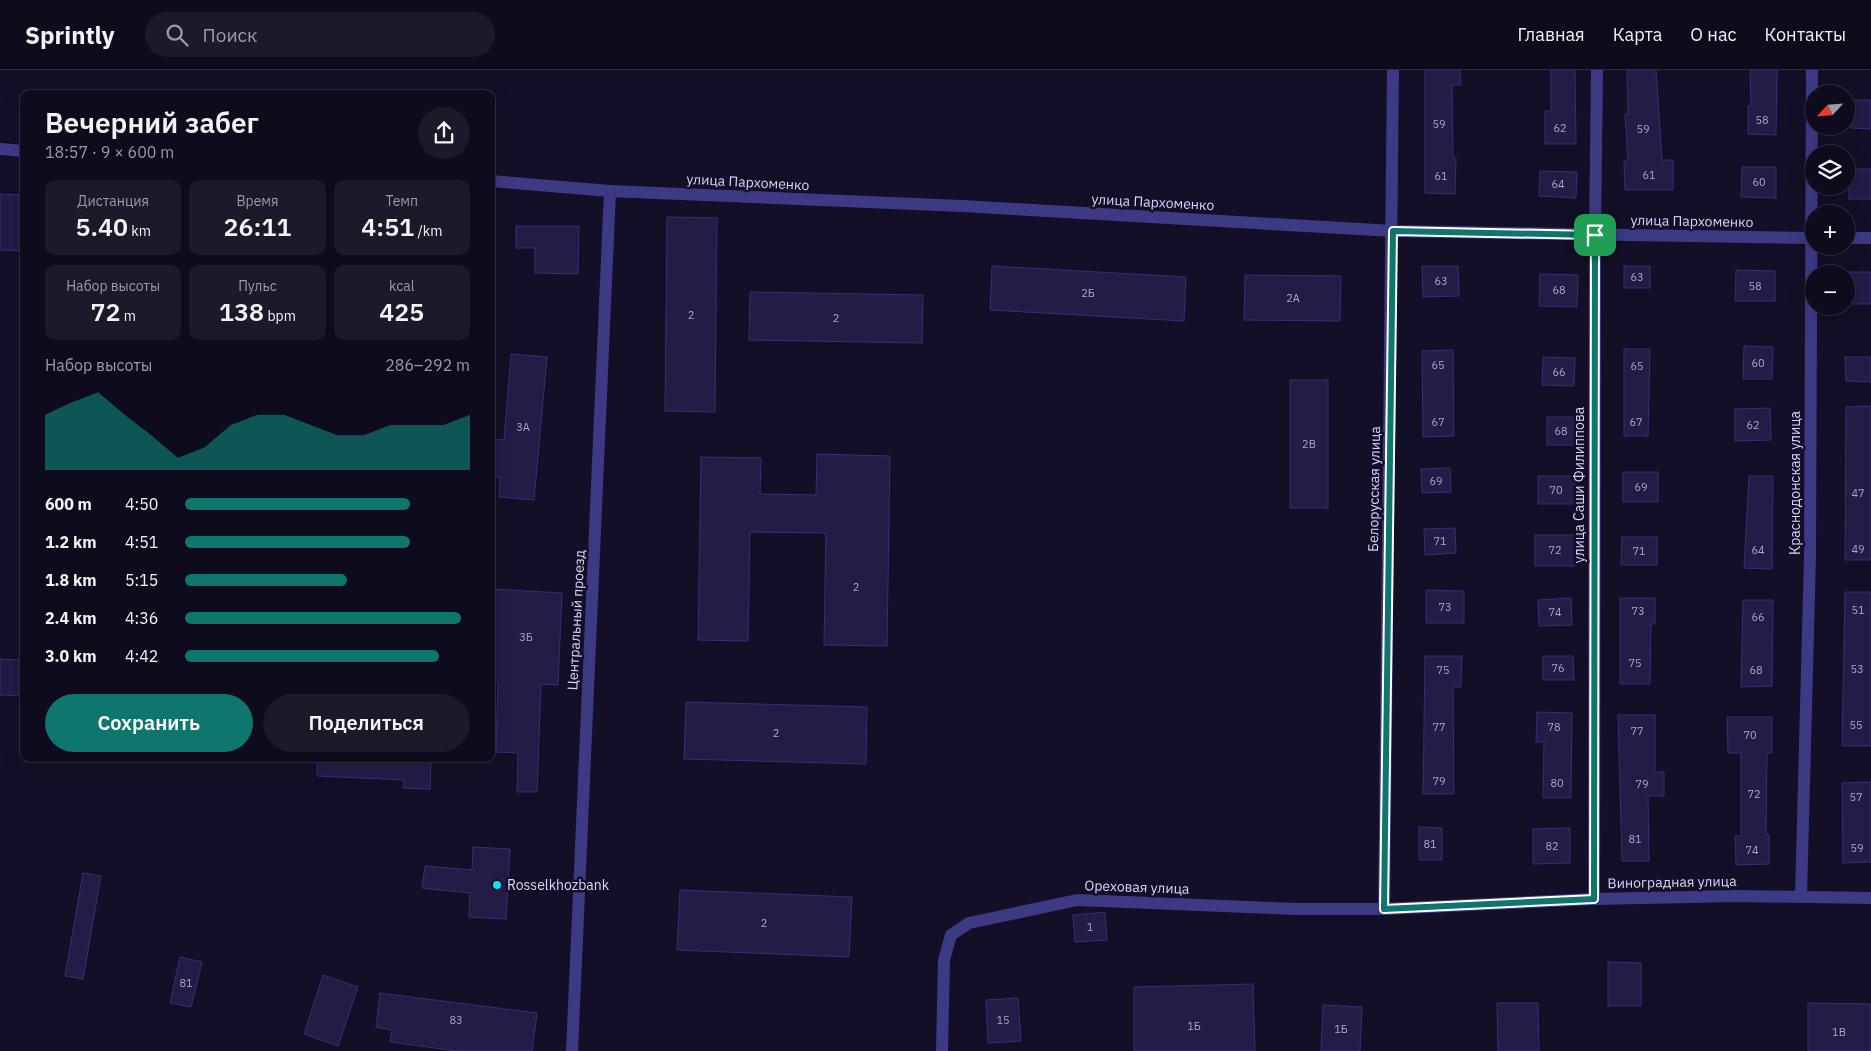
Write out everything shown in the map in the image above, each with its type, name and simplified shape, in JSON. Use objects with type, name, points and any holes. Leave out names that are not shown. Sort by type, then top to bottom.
[{"type":"street","name":"Белорусская улица","points":[[1384,909],[1393,231],[1393,70]]},
{"type":"street","name":"улица Саши Филиппова","points":[[1594,899],[1597,70]]},
{"type":"street","name":"Краснодонская улица","points":[[1812,70],[1812,205]]},
{"type":"street","points":[[0,149],[20,151]]},
{"type":"street","name":"улица Пархоменко","points":[[495,181],[610,191],[972,207],[1393,231],[1805,238]]},
{"type":"street","name":"Центральный проезд","points":[[572,1051],[610,191]]},
{"type":"street","points":[[1855,238],[1871,238]]},
{"type":"street","name":"Краснодонская улица","points":[[1801,896],[1810,556],[1812,255]]},
{"type":"street","name":"Виноградная улица","points":[[1384,909],[1594,899],[1801,896],[1871,898]]},
{"type":"street","name":"Ореховая улица","points":[[942,1051],[944,960],[951,935],[969,923],[1077,900],[1297,909],[1384,909]]},
{"type":"building","points":[[1425,70],[1460,70],[1461,85],[1452,85],[1453,158],[1456,158],[1455,194],[1425,193]]},
{"type":"building","points":[[1551,70],[1575,70],[1576,144],[1545,144],[1545,111],[1551,111]]},
{"type":"building","points":[[1627,70],[1656,70],[1662,160],[1673,160],[1673,190],[1625,190],[1624,161],[1628,161],[1625,114],[1628,114]]},
{"type":"building","points":[[1750,70],[1777,70],[1776,135],[1748,134],[1748,106],[1751,106]]},
{"type":"building","points":[[1855,100],[1871,100],[1871,129],[1855,128]]},
{"type":"building","points":[[1742,167],[1776,167],[1776,198],[1741,197]]},
{"type":"building","points":[[1855,169],[1871,169],[1871,199],[1849,199],[1849,195],[1855,195]]},
{"type":"building","points":[[1540,171],[1577,172],[1576,198],[1539,196]]},
{"type":"building","points":[[0,194],[20,195],[20,251],[0,250]]},
{"type":"building","points":[[667,217],[717,218],[715,412],[665,411]]},
{"type":"building","points":[[516,226],[579,226],[578,274],[535,273],[535,248],[516,248]]},
{"type":"building","points":[[992,266],[1186,277],[1184,321],[990,310]]},
{"type":"building","points":[[1422,266],[1458,266],[1459,296],[1423,297]]},
{"type":"building","points":[[1624,266],[1650,266],[1650,288],[1624,288]]},
{"type":"building","points":[[1736,270],[1775,271],[1775,301],[1735,301]]},
{"type":"building","points":[[1855,272],[1871,272],[1871,304],[1855,304]]},
{"type":"building","points":[[1540,274],[1578,275],[1577,307],[1539,306]]},
{"type":"building","points":[[1245,275],[1341,276],[1340,321],[1244,320]]},
{"type":"building","points":[[750,292],[923,295],[922,343],[749,340]]},
{"type":"building","points":[[1744,346],[1773,347],[1772,379],[1743,379]]},
{"type":"building","points":[[1624,349],[1650,349],[1648,436],[1624,436]]},
{"type":"building","points":[[1453,350],[1454,436],[1423,437],[1422,351]]},
{"type":"building","points":[[511,354],[547,357],[534,500],[499,497],[500,477],[495,477],[495,439],[504,440]]},
{"type":"building","points":[[1543,357],[1575,358],[1574,386],[1542,385]]},
{"type":"building","points":[[1845,357],[1871,357],[1871,382],[1846,381]]},
{"type":"building","points":[[1290,380],[1328,380],[1328,508],[1290,508]]},
{"type":"building","points":[[1871,406],[1871,560],[1845,560],[1846,407]]},
{"type":"building","points":[[1770,408],[1771,440],[1735,441],[1735,409]]},
{"type":"building","points":[[1547,417],[1574,417],[1574,445],[1547,445]]},
{"type":"building","points":[[817,454],[890,456],[887,646],[824,645],[826,533],[750,532],[748,641],[698,640],[701,457],[761,458],[760,494],[816,495]]},
{"type":"building","points":[[1450,468],[1451,492],[1422,493],[1421,469]]},
{"type":"building","points":[[1623,472],[1658,472],[1658,502],[1623,502]]},
{"type":"building","points":[[1538,476],[1575,476],[1575,504],[1538,504]]},
{"type":"building","points":[[1749,476],[1773,476],[1772,569],[1744,568]]},
{"type":"building","points":[[1455,528],[1456,553],[1425,555],[1424,529]]},
{"type":"building","points":[[1535,535],[1576,535],[1576,566],[1535,566]]},
{"type":"building","points":[[1622,537],[1657,537],[1657,565],[1621,565]]},
{"type":"building","points":[[495,589],[562,593],[558,685],[541,684],[537,792],[517,792],[518,753],[496,752],[498,682],[495,682]]},
{"type":"building","points":[[1426,590],[1464,591],[1464,623],[1426,623]]},
{"type":"building","points":[[1845,592],[1871,592],[1871,746],[1842,746]]},
{"type":"building","points":[[1571,598],[1572,625],[1539,626],[1538,600]]},
{"type":"building","points":[[1620,598],[1655,598],[1655,624],[1651,624],[1650,684],[1620,684]]},
{"type":"building","points":[[1743,600],[1773,600],[1772,686],[1741,687]]},
{"type":"building","points":[[1425,656],[1462,656],[1461,687],[1453,687],[1454,794],[1423,794]]},
{"type":"building","points":[[1543,656],[1573,656],[1574,680],[1543,680]]},
{"type":"building","points":[[0,659],[20,660],[20,696],[0,695]]},
{"type":"building","points":[[686,702],[867,707],[866,764],[684,759]]},
{"type":"building","points":[[1537,712],[1572,713],[1571,798],[1543,798],[1544,742],[1536,742]]},
{"type":"building","points":[[1618,715],[1655,715],[1655,772],[1664,772],[1664,796],[1648,796],[1649,861],[1622,861]]},
{"type":"building","points":[[1727,717],[1772,717],[1772,753],[1767,753],[1766,835],[1769,835],[1769,864],[1736,865],[1735,836],[1741,836],[1741,753],[1728,753]]},
{"type":"building","points":[[317,762],[431,762],[430,789],[403,788],[404,780],[317,776]]},
{"type":"building","points":[[1871,782],[1871,862],[1843,863],[1842,783]]},
{"type":"building","points":[[1419,827],[1442,828],[1442,860],[1419,860]]},
{"type":"building","points":[[1570,828],[1570,863],[1533,864],[1533,829]]},
{"type":"building","points":[[473,847],[510,849],[506,919],[469,917],[470,893],[422,888],[425,866],[472,870]]},
{"type":"building","points":[[83,873],[101,876],[83,979],[65,976]]},
{"type":"building","points":[[680,890],[852,897],[849,957],[677,950]]},
{"type":"building","points":[[1105,912],[1107,940],[1075,942],[1073,915]]},
{"type":"building","points":[[180,957],[202,962],[191,1007],[170,1003]]},
{"type":"building","points":[[1608,962],[1641,963],[1641,1006],[1608,1006]]},
{"type":"building","points":[[323,975],[358,987],[338,1046],[304,1034]]},
{"type":"building","points":[[1253,984],[1255,1051],[1134,1051],[1134,987]]},
{"type":"building","points":[[380,993],[537,1013],[532,1051],[457,1051],[390,1042],[392,1030],[376,1027]]},
{"type":"building","points":[[1018,998],[1021,1041],[988,1043],[986,1000]]},
{"type":"building","points":[[1497,1003],[1538,1003],[1539,1051],[1498,1051]]},
{"type":"building","points":[[1808,1003],[1871,1004],[1871,1051],[1808,1051]]},
{"type":"building","points":[[1323,1005],[1362,1007],[1360,1051],[1321,1051]]},
{"type":"place","name":"Rosselkhozbank","points":[[497,885]]},
{"type":"route","points":[[1393,231],[1595,235],[1594,899],[1384,909],[1393,231]]}]
